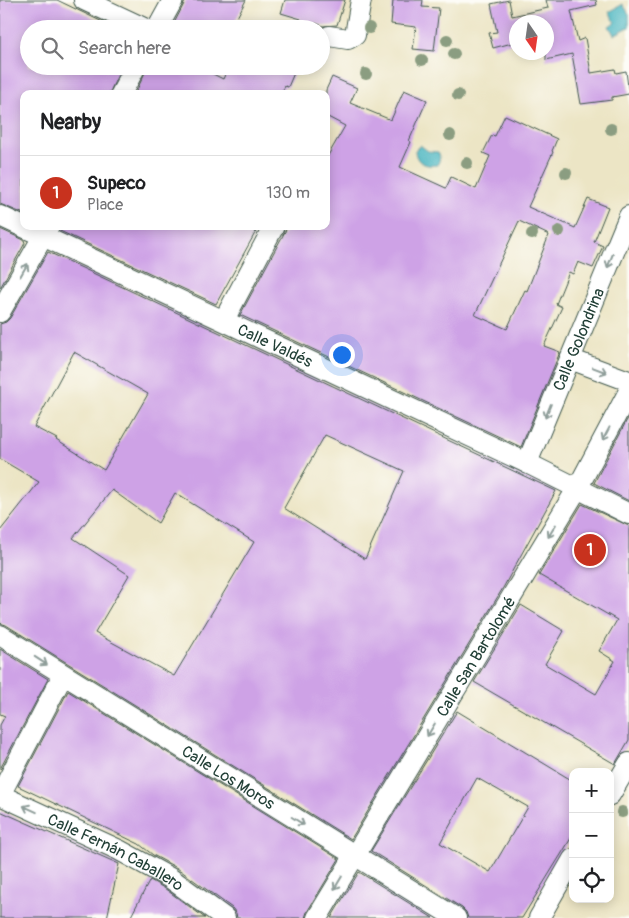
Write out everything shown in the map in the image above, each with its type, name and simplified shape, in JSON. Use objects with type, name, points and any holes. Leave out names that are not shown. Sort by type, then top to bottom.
[{"type":"street","points":[[84,0],[127,20]]},
{"type":"street","points":[[162,20],[173,0]]},
{"type":"street","points":[[330,36],[348,39],[355,35],[361,0]]},
{"type":"street","points":[[123,90],[131,75]]},
{"type":"street","name":"Calle Valdés","points":[[0,216],[20,223]]},
{"type":"street","name":"Calle Golondrina","points":[[527,463],[629,216]]},
{"type":"street","points":[[224,320],[272,230]]},
{"type":"street","points":[[0,312],[46,232]]},
{"type":"street","name":"Calle Valdés","points":[[46,232],[224,320],[527,463],[629,514]]},
{"type":"street","points":[[570,359],[629,381]]},
{"type":"street","name":"Calle San Bartolomé","points":[[317,918],[577,489],[629,391]]},
{"type":"street","name":"Calle Los Moros","points":[[0,635],[456,918]]},
{"type":"street","points":[[0,795],[63,675]]},
{"type":"street","points":[[614,788],[629,763]]},
{"type":"street","name":"Calle Fernán Caballero","points":[[0,795],[119,850],[170,878],[225,918]]},
{"type":"street","points":[[539,918],[569,866]]},
{"type":"water","points":[[623,4],[629,14],[629,27],[614,35],[609,26],[615,22],[609,12]]},
{"type":"water","points":[[420,145],[428,151],[438,152],[440,158],[437,165],[428,165],[419,161],[415,150]]},
{"type":"building","points":[[0,0],[57,0],[98,20],[20,20],[20,75],[118,75],[111,90],[20,90],[20,212],[0,204]]},
{"type":"building","points":[[186,0],[246,0],[236,20],[176,20]]},
{"type":"building","points":[[285,0],[345,0],[337,25],[330,26],[330,20],[301,20],[281,13]]},
{"type":"building","points":[[393,0],[423,0],[422,7],[439,8],[434,51],[413,49],[416,27],[391,24]]},
{"type":"building","points":[[509,0],[512,15],[509,15],[509,44],[493,48],[489,33],[497,32],[491,4]]},
{"type":"building","points":[[546,0],[596,0],[597,5],[571,11],[578,41],[585,38],[591,73],[615,69],[616,73],[626,71],[629,94],[612,97],[612,100],[581,104],[572,54],[554,58],[554,15],[516,15],[548,8]]},
{"type":"building","points":[[144,75],[215,75],[223,79],[225,75],[293,75],[288,87],[285,86],[283,90],[137,90]]},
{"type":"building","points":[[332,77],[357,88],[350,103],[391,120],[404,90],[427,100],[400,167],[446,188],[451,177],[476,189],[490,156],[483,153],[492,135],[495,136],[505,115],[557,139],[528,207],[575,228],[588,199],[608,207],[594,242],[603,246],[593,268],[578,262],[573,274],[569,272],[556,304],[562,307],[544,346],[560,352],[521,447],[240,315],[286,230],[330,230],[330,152],[345,126],[330,118],[330,90],[326,90]],"holes":[[[519,221],[549,235],[527,291],[525,290],[507,329],[475,315]]]},
{"type":"building","points":[[0,229],[24,240],[25,243],[0,288]]},
{"type":"building","points":[[60,230],[257,230],[216,304]]},
{"type":"building","points":[[48,252],[556,491],[503,588],[351,839],[0,623],[0,531],[39,482],[0,459],[0,324],[10,318]],"holes":[[[74,352],[148,394],[104,470],[57,439],[34,427]],[[325,435],[404,471],[365,559],[284,508]],[[112,490],[158,523],[175,493],[254,542],[174,676],[95,633],[129,575],[73,538]]]},
{"type":"building","points":[[629,416],[629,501],[594,483]]},
{"type":"building","points":[[582,504],[629,526],[629,740],[615,764],[474,682],[521,605],[564,631],[545,664],[596,694],[615,661],[599,651],[617,620],[539,575]]},
{"type":"building","points":[[0,649],[48,679],[0,769],[0,725],[5,716],[0,714]]},
{"type":"building","points":[[68,691],[339,859],[305,918],[237,918],[232,908],[177,868],[153,855],[139,844],[18,786]]},
{"type":"building","points":[[457,711],[569,779],[569,842],[522,918],[468,918],[462,908],[371,851]],"holes":[[[477,778],[528,807],[490,872],[440,843]]]},
{"type":"building","points":[[0,811],[119,864],[107,918],[0,918]]},
{"type":"building","points":[[359,872],[433,918],[331,918]]},
{"type":"building","points":[[150,880],[164,888],[205,918],[130,918]]},
{"type":"place","name":"Supeco","points":[[590,550]]}]
